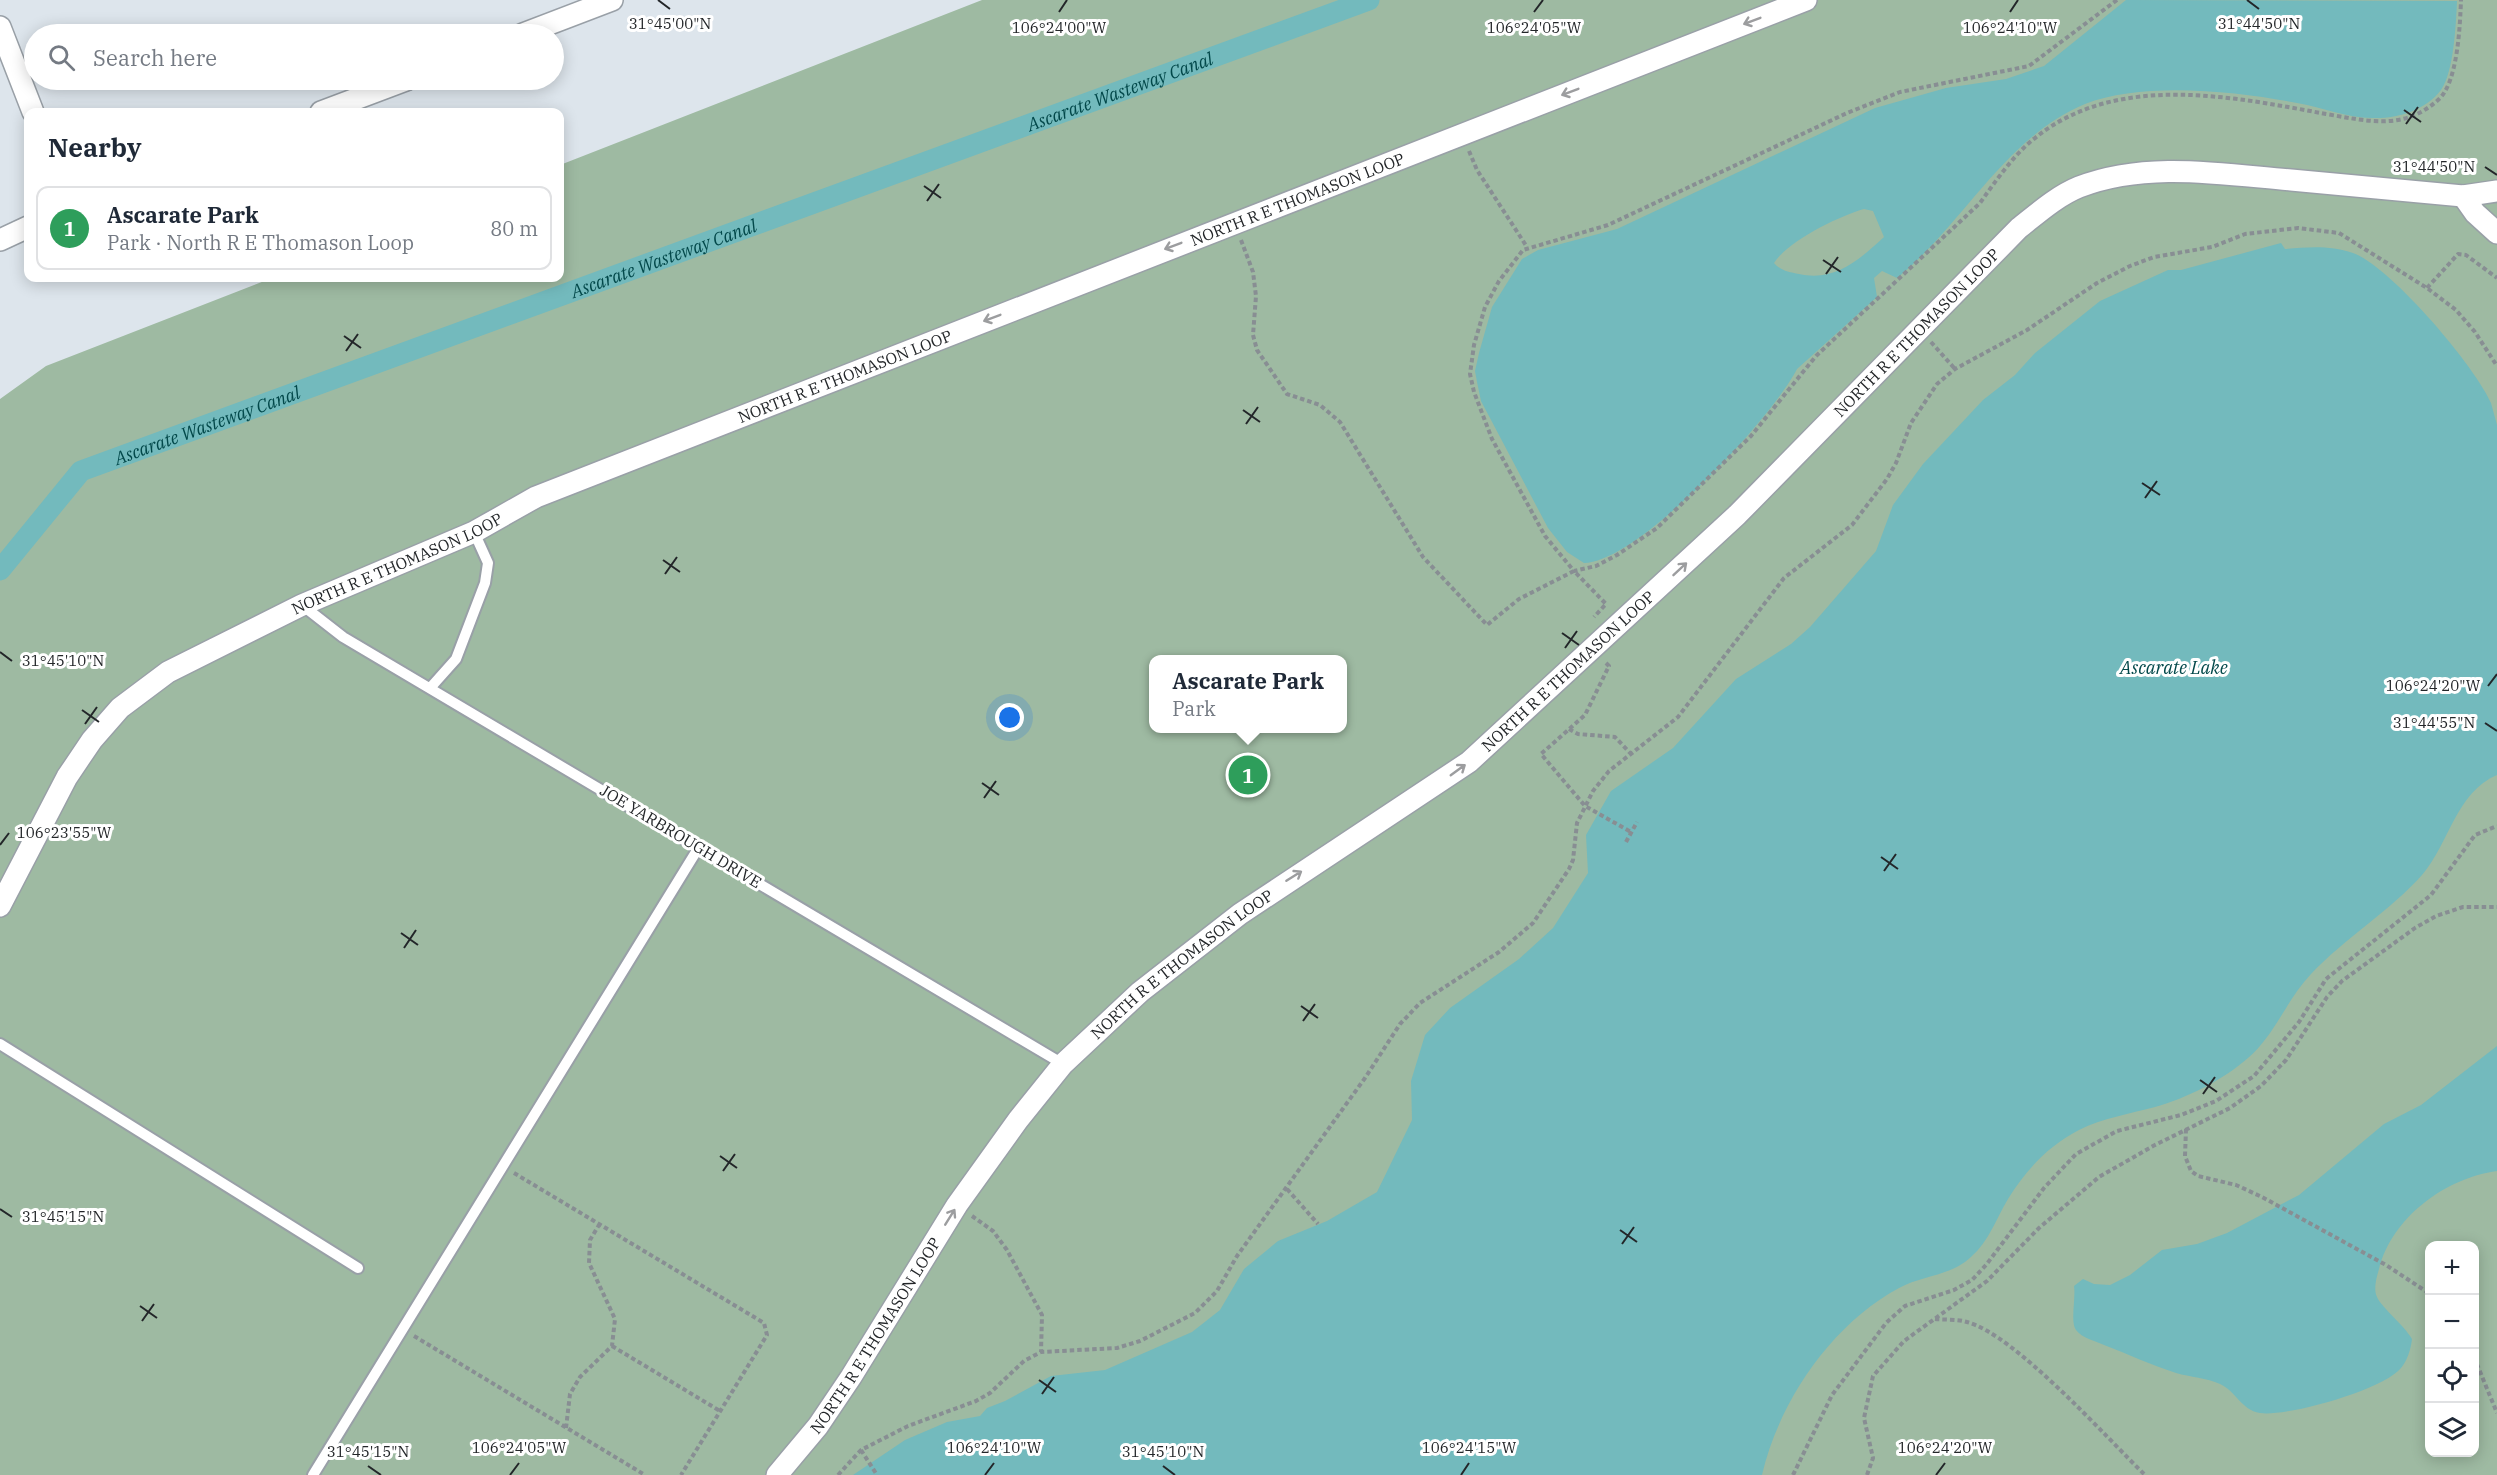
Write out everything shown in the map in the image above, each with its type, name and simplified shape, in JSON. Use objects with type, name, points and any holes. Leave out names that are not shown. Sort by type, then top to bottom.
[{"type":"street","points":[[548,24],[612,0]]},
{"type":"street","name":"NORTH R E THOMASON LOOP","points":[[0,906],[68,777],[92,740],[120,708],[168,672],[302,605],[474,532],[536,497],[1806,0]]},
{"type":"street","points":[[0,27],[24,89]]},
{"type":"street","points":[[24,90],[31,108]]},
{"type":"street","points":[[332,108],[379,90]]},
{"type":"street","name":"NORTH R E THOMASON LOOP","points":[[777,1475],[818,1426],[851,1377],[957,1205],[1018,1120],[1063,1064],[1140,992],[1239,914],[1469,762],[1737,515],[2019,228],[2049,204],[2077,188],[2103,179],[2144,172],[2200,172],[2463,196],[2497,190]]},
{"type":"street","points":[[2463,196],[2475,213],[2497,233]]},
{"type":"street","points":[[0,240],[24,229]]},
{"type":"lane","points":[[431,687],[456,659],[485,583],[488,563],[474,532]]},
{"type":"lane","name":"JOE YARBROUGH DRIVE","points":[[302,605],[343,637],[431,687],[1063,1064]]},
{"type":"lane","points":[[312,1475],[699,847]]},
{"type":"lane","points":[[0,1044],[358,1269]]},
{"type":"path","points":[[1574,571],[1545,536],[1492,439],[1474,392],[1470,374],[1474,345],[1485,307],[1514,259],[1527,248],[1608,225],[1847,113],[1900,92],[2030,66],[2116,0]]},
{"type":"path","points":[[1462,134],[1477,170],[1527,248]]},
{"type":"path","points":[[1233,223],[1253,272],[1256,296],[1253,335],[1257,350],[1287,394],[1320,405],[1340,422],[1423,557],[1487,625]]},
{"type":"path","points":[[838,1475],[861,1450],[908,1426],[976,1401],[990,1393],[1024,1361],[1041,1352],[1097,1351],[1128,1345],[1195,1313],[1216,1291],[1237,1256],[1287,1189],[1409,1014],[1499,952],[1543,910],[1573,860],[1577,823],[1585,806],[1609,771],[1666,727],[1690,703],[1784,578],[1852,525],[1887,479],[1911,423],[1925,401],[1937,384],[1955,369],[2018,335],[2097,283],[2130,266],[2154,257],[2212,247],[2245,234],[2298,228],[2339,232],[2427,288],[2456,310],[2475,332],[2497,366]]},
{"type":"path","points":[[2427,288],[2458,254],[2466,255],[2497,278]]},
{"type":"path","points":[[1946,357],[1955,369]]},
{"type":"path","points":[[1569,729],[1578,734],[1615,737],[1630,753]]},
{"type":"path","points":[[1585,806],[1631,832]]},
{"type":"path","points":[[1626,842],[1637,822]]},
{"type":"path","points":[[1793,1475],[1833,1395],[1886,1323],[1905,1306],[1954,1290],[1972,1280],[2044,1188],[2076,1154],[2117,1131],[2181,1115],[2216,1101],[2254,1076],[2299,1022],[2326,979],[2431,895],[2475,835],[2497,826]]},
{"type":"path","points":[[1867,1475],[1873,1458],[1864,1418],[1873,1376],[1904,1341],[1987,1281],[2039,1228],[2099,1177],[2186,1129],[2230,1108],[2261,1086],[2286,1060],[2327,998],[2343,981],[2415,928],[2436,916],[2463,907],[2497,907]]},
{"type":"path","points":[[2186,1129],[2186,1156],[2191,1171],[2198,1176],[2236,1185],[2262,1197],[2386,1265],[2425,1291]]},
{"type":"path","points":[[502,1166],[764,1323],[767,1335],[681,1475]]},
{"type":"path","points":[[1287,1189],[1318,1224]]},
{"type":"path","points":[[957,1205],[993,1231],[1007,1250],[1043,1319],[1041,1352]]},
{"type":"path","points":[[566,1428],[570,1394],[580,1377],[612,1346],[615,1319],[589,1263],[590,1240],[599,1225]]},
{"type":"path","points":[[1934,1318],[1968,1322],[1992,1334],[2038,1371],[2145,1475]]},
{"type":"path","points":[[402,1329],[645,1475]]},
{"type":"path","points":[[612,1346],[720,1411]]},
{"type":"path","points":[[2479,1367],[2497,1413]]},
{"type":"path","points":[[861,1450],[877,1475]]},
{"type":"green space","points":[[982,0],[2497,0],[2497,1475],[0,1475],[0,399],[46,366],[262,282],[564,282],[564,163]]},
{"type":"water","points":[[2126,0],[2457,1],[2454,47],[2449,72],[2441,90],[2427,103],[2400,115],[2363,118],[2297,103],[2247,95],[2161,90],[2108,97],[2085,104],[2057,119],[2031,138],[2008,160],[1921,257],[1897,278],[1882,271],[1874,278],[1877,297],[1797,369],[1761,420],[1733,452],[1669,514],[1637,539],[1608,556],[1584,563],[1567,552],[1548,528],[1481,401],[1475,371],[1492,307],[1522,259],[1538,250],[1617,229],[1875,108],[1946,88],[2006,79],[2044,66]],"holes":[[[1864,209],[1873,211],[1884,237],[1846,267],[1824,275],[1812,276],[1785,271],[1774,263],[1790,246],[1828,223]]]},
{"type":"water","name":"Ascarate Lake","points":[[2281,243],[2285,249],[2319,247],[2344,250],[2369,262],[2388,277],[2430,319],[2468,366],[2491,403],[2497,425],[2497,775],[2483,783],[2462,806],[2422,875],[2311,974],[2266,1039],[2248,1058],[2216,1081],[2192,1093],[2155,1107],[2088,1126],[2057,1143],[2030,1169],[2015,1188],[1987,1237],[1971,1257],[1946,1272],[1899,1288],[1875,1303],[1831,1343],[1795,1393],[1770,1447],[1762,1475],[853,1475],[905,1440],[947,1422],[980,1416],[987,1408],[1051,1376],[1105,1370],[1192,1332],[1220,1310],[1244,1269],[1278,1241],[1327,1221],[1377,1192],[1412,1120],[1411,1081],[1425,1035],[1450,1008],[1519,959],[1553,928],[1588,873],[1586,835],[1611,791],[1673,748],[1736,679],[1791,644],[1810,627],[1876,551],[1893,505],[1923,464],[1983,400],[2015,375],[2035,353],[2100,301],[2168,270],[2181,270]]},
{"type":"water","points":[[2497,1046],[2497,1171],[2459,1182],[2424,1203],[2396,1233],[2379,1269],[2375,1286],[2377,1297],[2412,1339],[2405,1362],[2391,1376],[2356,1393],[2334,1400],[2291,1411],[2260,1413],[2248,1408],[2220,1384],[2158,1367],[2089,1339],[2076,1330],[2073,1321],[2074,1286],[2083,1279],[2094,1284],[2110,1285],[2130,1275],[2162,1250],[2197,1244],[2227,1233],[2299,1195],[2384,1124],[2421,1105]]},
{"type":"waterway","name":"Ascarate Wasteway Canal","points":[[0,570],[81,471],[1369,0]]},
{"type":"place","name":"Ascarate Park","points":[[1248,775]]}]
